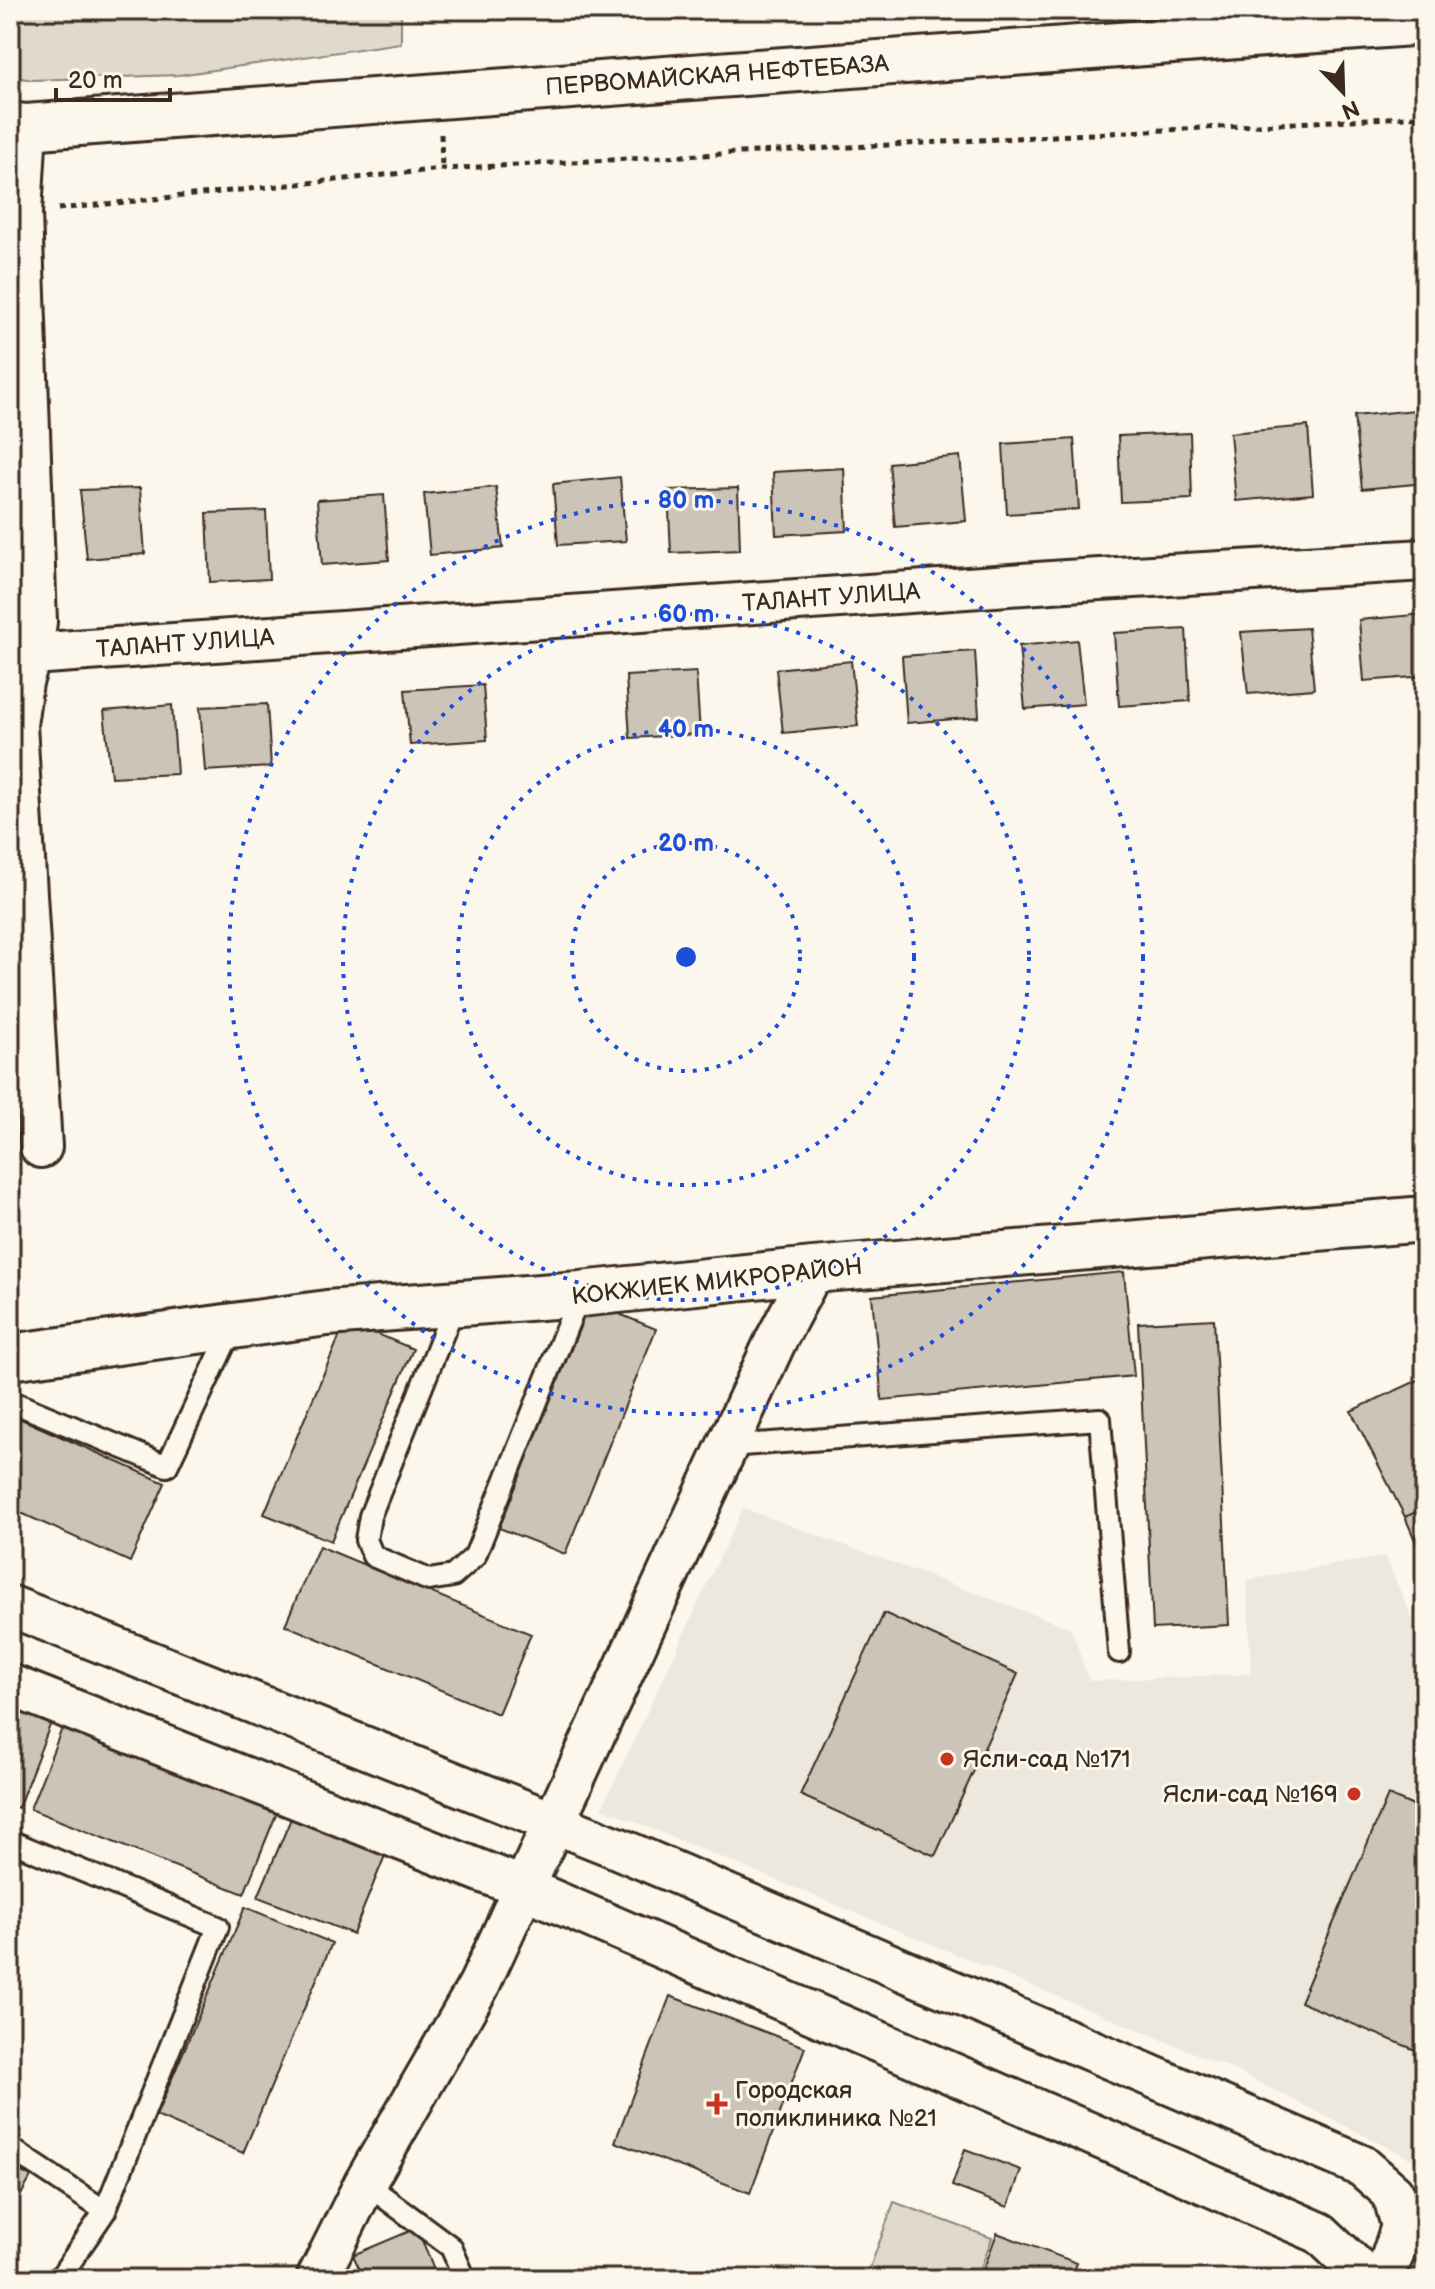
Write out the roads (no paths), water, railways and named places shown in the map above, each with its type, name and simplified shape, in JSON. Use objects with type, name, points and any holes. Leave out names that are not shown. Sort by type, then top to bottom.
[{"type":"street","name":"ПЕРВОМАЙСКАЯ НЕФТЕБАЗА","points":[[18,126],[1425,22]]},
{"type":"street","points":[[18,126],[26,644],[16,725],[41,1147]]},
{"type":"street","name":"ТАЛАНТ УЛИЦА","points":[[26,644],[1425,560]]},
{"type":"street","name":"КОКЖИЕК МИКРОРАЙОН","points":[[10,1357],[327,1313],[580,1294],[813,1270],[1425,1219]]},
{"type":"street","points":[[317,2279],[365,2183],[479,1985],[776,1340],[813,1270]]},
{"type":"street","points":[[10,1606],[554,1822],[1362,2166],[1393,2193],[1402,2226],[1379,2262],[1320,2233],[524,1888],[10,1685]]},
{"type":"lane","points":[[455,1304],[370,1516],[366,1540],[373,1556],[429,1580],[453,1576],[475,1556],[580,1294]]},
{"type":"lane","points":[[10,1401],[167,1466],[233,1326]]},
{"type":"lane","points":[[728,1446],[1100,1419],[1119,1652]]},
{"type":"lane","points":[[10,1841],[218,1927],[105,2211],[59,2279]]},
{"type":"lane","points":[[10,2148],[105,2211]]},
{"type":"lane","points":[[365,2183],[451,2247],[465,2279]]},
{"type":"place","name":"Ясли-сад №171","points":[[947,1759]]},
{"type":"place","name":"Ясли-сад №169","points":[[1354,1794]]},
{"type":"place","name":"Городская поликлиника №21","points":[[717,2104]]}]
